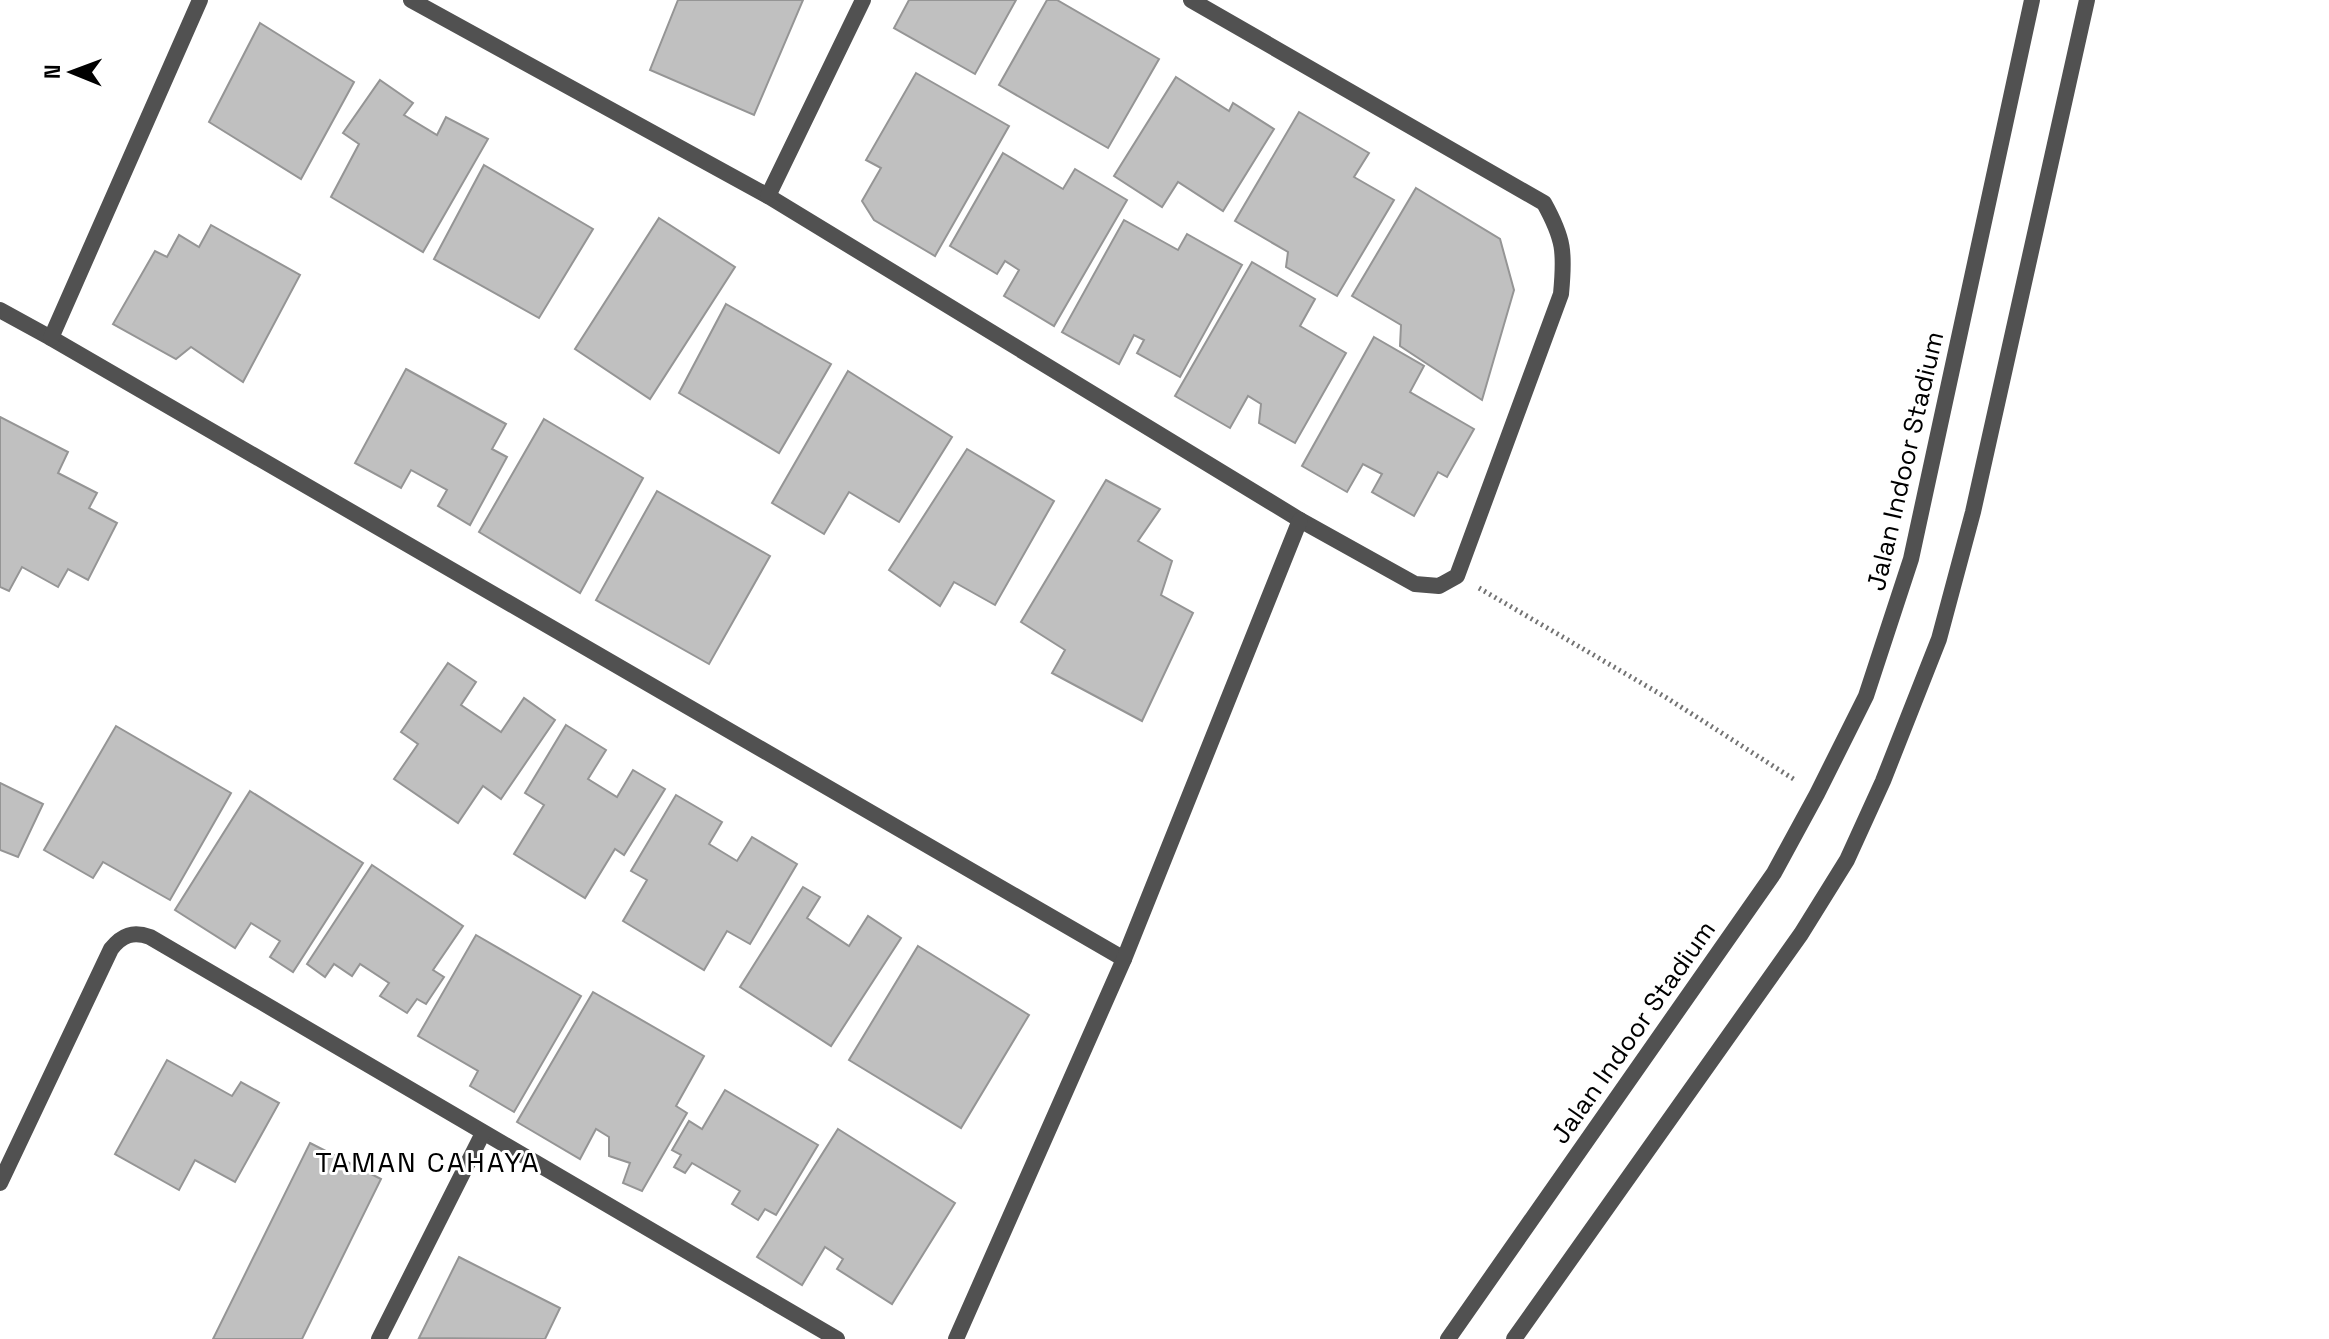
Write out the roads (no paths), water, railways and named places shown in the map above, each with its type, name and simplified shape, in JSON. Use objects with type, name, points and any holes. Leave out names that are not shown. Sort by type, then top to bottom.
[{"type":"street","points":[[51,338],[200,0]]},
{"type":"street","points":[[768,196],[863,0]]},
{"type":"street","points":[[414,1],[768,196],[1300,520],[1415,584],[1439,586],[1457,576],[1561,294],[1564,260],[1558,228],[1544,203],[1191,0]]},
{"type":"street","name":"Jalan Indoor Stadium","points":[[1448,1339],[1774,873],[1866,696],[1911,559],[2032,0]]},
{"type":"street","points":[[1514,1339],[1801,934],[1847,860],[1883,781],[1939,639],[1973,512],[2087,0]]},
{"type":"street","points":[[0,310],[1124,959]]},
{"type":"street","points":[[956,1339],[1124,959],[1300,520]]},
{"type":"street","points":[[0,1183],[111,949],[128,934],[140,933],[837,1339]]},
{"type":"street","points":[[379,1339],[483,1133]]},
{"type":"district","name":"TAMAN CAHAYA","points":[[428,1162]]}]
